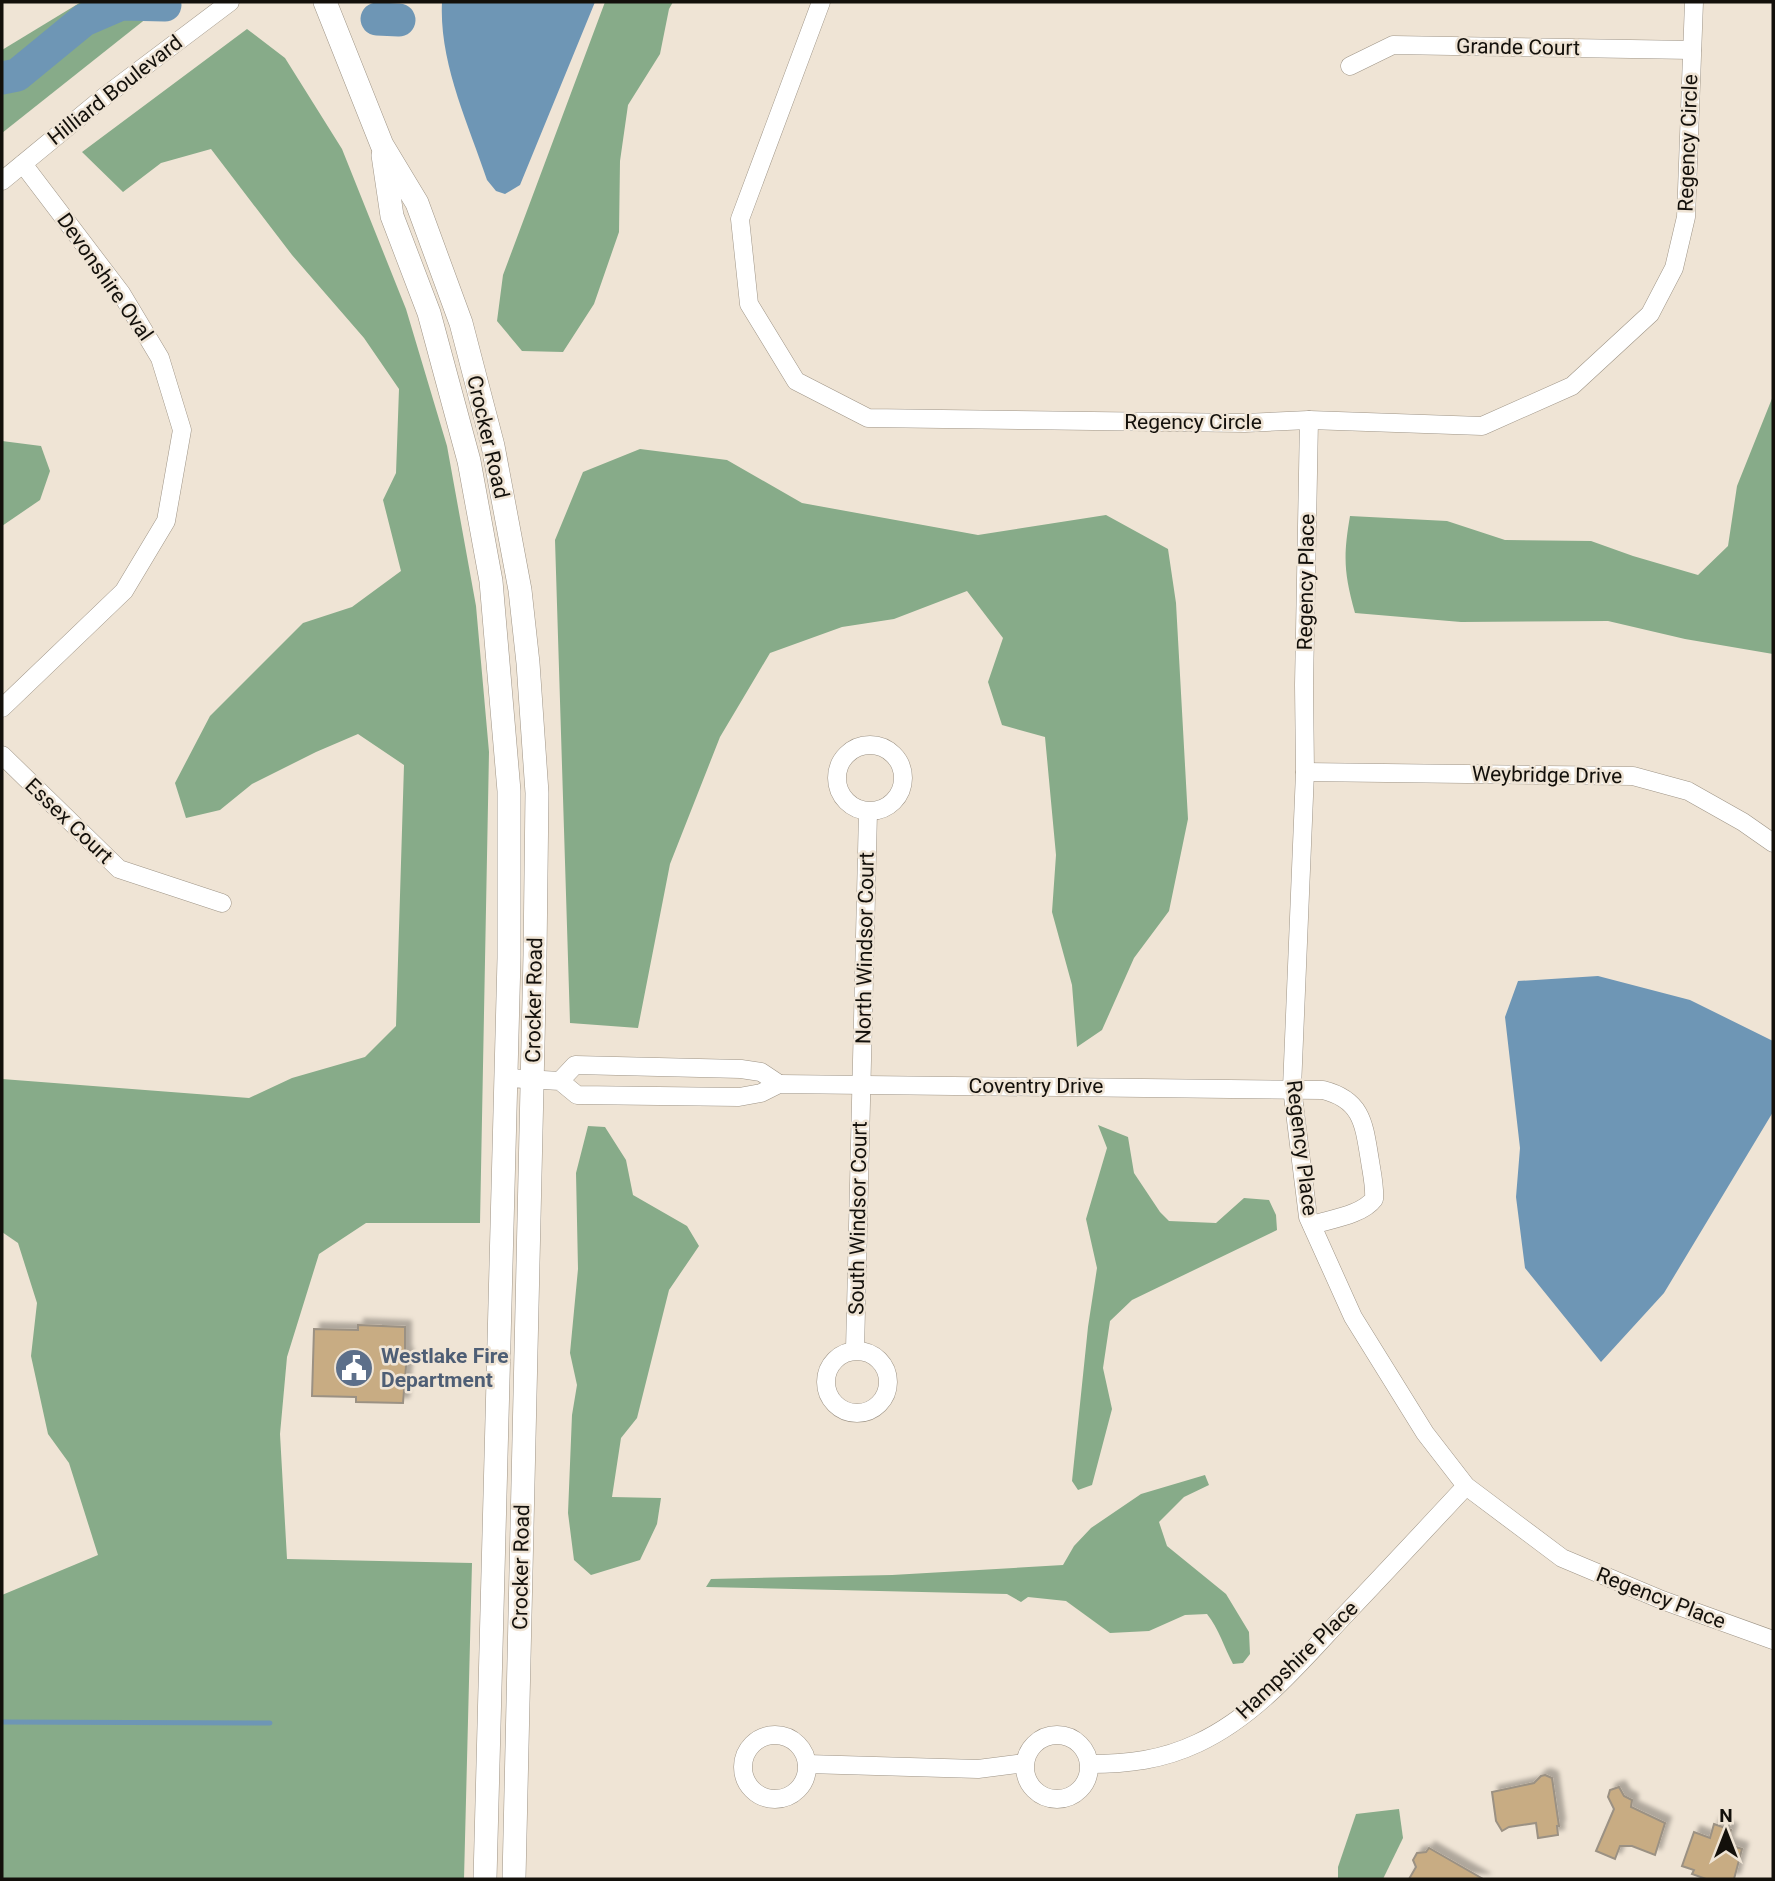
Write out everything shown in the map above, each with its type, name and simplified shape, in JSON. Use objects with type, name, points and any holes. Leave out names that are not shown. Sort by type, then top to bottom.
[{"type":"main road","name":"Crocker Road","points":[[325,2],[382,145],[417,203],[461,323],[493,446],[520,590],[537,793],[536,955],[514,1879]]},
{"type":"main road","name":"Crocker Road","points":[[382,145],[392,216],[429,313],[461,424],[491,581],[509,791],[509,958],[485,1879]]},
{"type":"street","name":"Hilliard Boulevard","points":[[2,181],[104,97],[230,2]]},
{"type":"street","name":"Regency Circle","points":[[821,2],[740,219],[748,304],[796,381],[868,418],[1245,423],[1309,421],[1482,426],[1572,386],[1650,314],[1674,268],[1686,217],[1694,2]]},
{"type":"street","name":"Grande Court","points":[[1350,66],[1393,45],[1692,50]]},
{"type":"street","name":"Devonshire Oval","points":[[2,708],[124,591],[166,521],[182,430],[160,358],[154,347],[121,293],[23,164]]},
{"type":"street","name":"Regency Place","points":[[1309,421],[1305,772],[1292,1088],[1311,1225],[1353,1317],[1425,1433],[1466,1486],[1562,1558],[1662,1600],[1773,1640]]},
{"type":"street","name":"Essex Court","points":[[2,755],[119,869],[222,903]]},
{"type":"street","name":"Weybridge Drive","points":[[1305,772],[1633,776],[1688,791],[1743,822],[1773,843]]},
{"type":"street","name":"North Windsor Court","points":[[861,1085],[869,812]]},
{"type":"street","name":"Coventry Drive","points":[[560,1081],[575,1065],[741,1069],[761,1072],[779,1084]]},
{"type":"street","name":"Coventry Drive","points":[[506,1078],[560,1081],[577,1095],[739,1097],[761,1093],[779,1084],[1323,1090],[1340,1094],[1359,1114],[1365,1129],[1375,1192],[1370,1205],[1311,1225]]},
{"type":"street","name":"South Windsor Court","points":[[855,1350],[861,1085]]},
{"type":"street","name":"Hampshire Place","points":[[1089,1764],[1149,1761],[1198,1743],[1247,1713],[1302,1662],[1466,1486]]},
{"type":"street","points":[[1061,1735],[1071,1738],[1086,1753],[1088,1775],[1076,1793],[1056,1799],[1036,1791],[1029,1783],[1025,1763],[1027,1754],[1041,1739],[1061,1735]]},
{"type":"street","points":[[807,1764],[978,1769],[1025,1763]]},
{"type":"green space","points":[[81,2],[164,2],[2,133],[2,50]]},
{"type":"green space","points":[[605,2],[673,2],[669,9],[660,54],[628,105],[620,161],[619,232],[594,304],[563,352],[522,351],[497,321],[503,275]]},
{"type":"green space","points":[[247,29],[285,58],[342,149],[406,309],[447,446],[476,606],[489,752],[480,1223],[366,1223],[319,1254],[287,1357],[280,1434],[287,1559],[472,1563],[464,1879],[2,1879],[2,1595],[98,1555],[69,1463],[48,1434],[31,1356],[37,1303],[18,1243],[2,1232],[2,1079],[249,1098],[292,1078],[365,1057],[396,1026],[404,765],[358,734],[252,784],[220,810],[186,818],[175,783],[210,716],[303,623],[352,607],[401,571],[383,500],[396,473],[399,389],[364,338],[292,255],[211,149],[161,163],[123,192],[82,152]]},
{"type":"green space","points":[[1773,396],[1773,654],[1685,639],[1608,621],[1461,622],[1355,613],[1346,565],[1350,516],[1447,521],[1505,540],[1591,541],[1698,575],[1728,546],[1737,486]]},
{"type":"green space","points":[[2,441],[41,446],[50,471],[40,500],[2,526]]},
{"type":"green space","points":[[640,449],[727,460],[802,503],[978,535],[1106,515],[1168,549],[1176,603],[1188,819],[1169,911],[1134,958],[1102,1030],[1077,1047],[1072,985],[1052,912],[1056,855],[1045,737],[1002,725],[988,682],[1003,638],[967,591],[894,619],[842,627],[770,653],[720,737],[670,864],[638,1028],[570,1023],[555,540],[583,472]]},
{"type":"green space","points":[[1098,1125],[1128,1137],[1134,1173],[1169,1221],[1216,1223],[1244,1198],[1269,1200],[1276,1215],[1277,1230],[1132,1300],[1110,1321],[1103,1368],[1112,1409],[1092,1485],[1078,1490],[1072,1481],[1097,1268],[1086,1219],[1107,1148]]},
{"type":"green space","points":[[588,1126],[605,1127],[626,1160],[633,1195],[687,1226],[699,1246],[669,1290],[637,1418],[621,1438],[612,1497],[661,1498],[657,1524],[640,1560],[591,1575],[574,1560],[568,1513],[572,1415],[577,1385],[570,1353],[578,1269],[576,1173]]},
{"type":"green space","points":[[1205,1475],[1209,1485],[1184,1497],[1159,1522],[1167,1546],[1226,1594],[1249,1632],[1250,1654],[1243,1663],[1233,1664],[1207,1614],[1185,1615],[1149,1631],[1110,1633],[1066,1601],[1028,1597],[1021,1602],[1007,1594],[706,1587],[711,1579],[892,1575],[1063,1565],[1074,1546],[1091,1528],[1141,1494]]},
{"type":"green space","points":[[1399,1809],[1403,1838],[1383,1879],[1338,1879],[1338,1867],[1356,1814]]},
{"type":"water","points":[[442,2],[595,2],[520,185],[505,194],[496,191],[487,180],[456,93],[445,48]]},
{"type":"water","points":[[1598,976],[1690,1000],[1773,1041],[1773,1112],[1664,1293],[1601,1362],[1525,1268],[1516,1197],[1520,1148],[1505,1017],[1518,981]]},
{"type":"building","points":[[358,1325],[405,1327],[407,1354],[403,1403],[356,1402],[356,1397],[312,1396],[314,1329],[358,1330]]},
{"type":"building","points":[[1545,1775],[1552,1778],[1558,1835],[1538,1838],[1536,1823],[1509,1827],[1502,1831],[1496,1821],[1492,1792],[1534,1783]]},
{"type":"building","points":[[1619,1787],[1624,1796],[1632,1800],[1631,1807],[1665,1823],[1655,1855],[1632,1846],[1620,1846],[1615,1859],[1596,1851],[1614,1809],[1608,1797],[1610,1790]]},
{"type":"building","points":[[1714,1824],[1731,1830],[1727,1844],[1742,1849],[1734,1879],[1706,1879],[1692,1874],[1694,1870],[1682,1866],[1694,1832],[1710,1838]]},
{"type":"building","points":[[1429,1848],[1483,1879],[1409,1879],[1416,1867],[1413,1860],[1417,1853],[1426,1852]]},
{"type":"waterway","points":[[2,78],[17,75],[84,20],[121,4],[165,5]]},
{"type":"waterway","points":[[377,19],[399,20]]},
{"type":"waterway","points":[[2,1722],[270,1723]]},
{"type":"place","name":"Westlake Fire Department","points":[[354,1368]]}]
